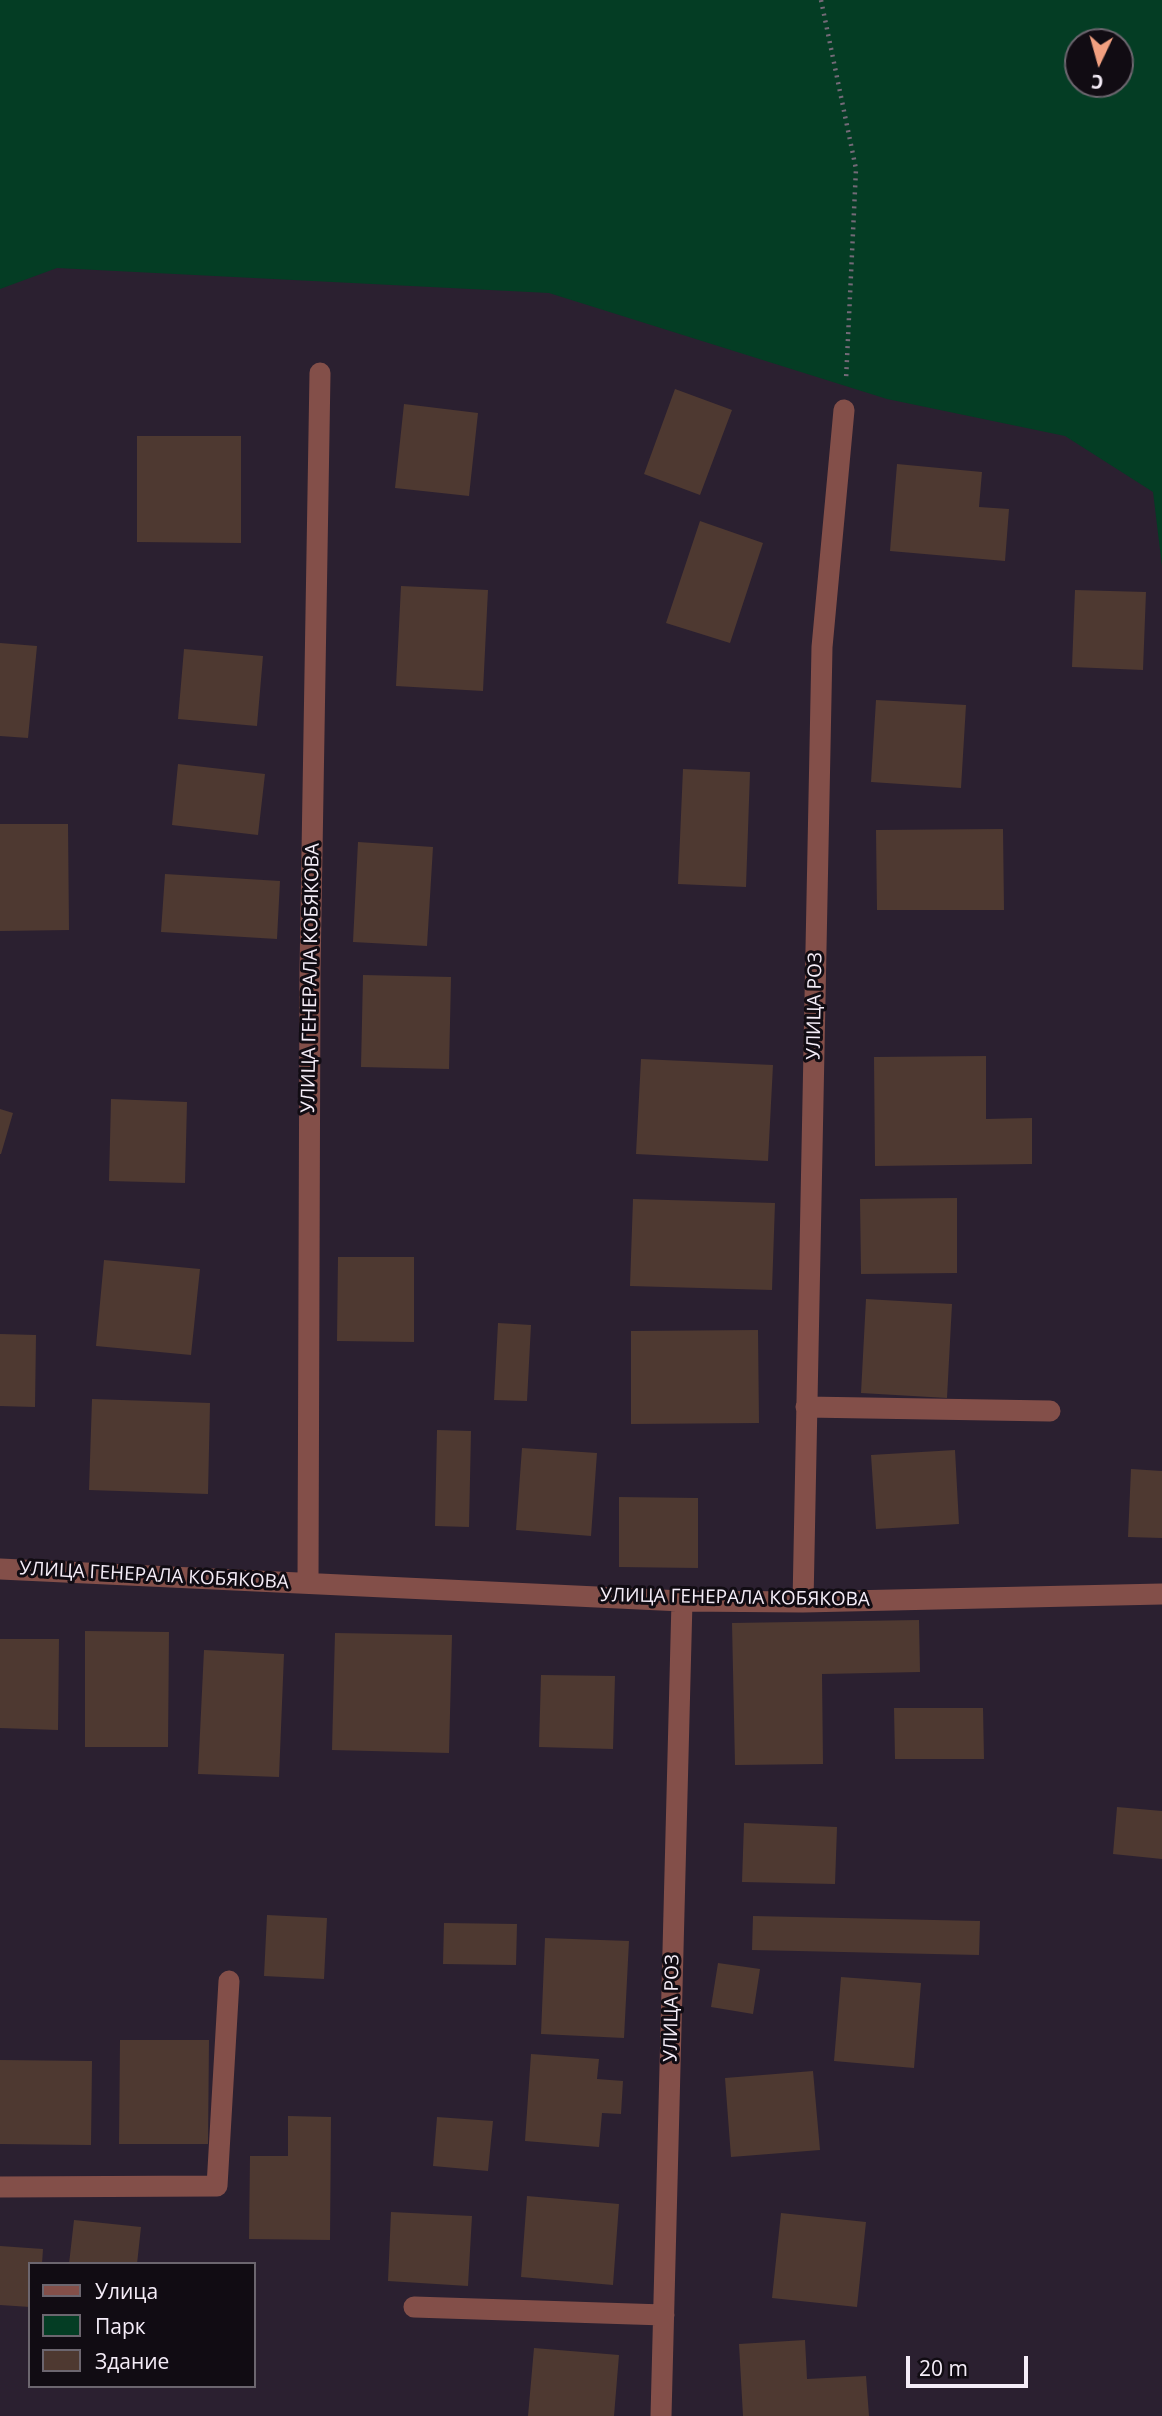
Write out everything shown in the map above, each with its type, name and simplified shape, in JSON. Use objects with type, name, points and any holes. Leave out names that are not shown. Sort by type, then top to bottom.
[{"type":"street","name":"УЛИЦА ГЕНЕРАЛА КОБЯКОВА","points":[[308,1583],[310,972],[320,373]]},
{"type":"street","name":"УЛИЦА РОЗ","points":[[803,1602],[822,647],[844,410]]},
{"type":"street","points":[[806,1406],[1050,1410]]},
{"type":"street","name":"УЛИЦА ГЕНЕРАЛА КОБЯКОВА","points":[[0,1569],[682,1601],[803,1602],[1162,1594]]},
{"type":"street","name":"УЛИЦА РОЗ","points":[[662,2416],[682,1601]]},
{"type":"street","points":[[0,2187],[216,2186],[229,1981]]},
{"type":"street","points":[[414,2307],[664,2315]]},
{"type":"path","points":[[821,0],[856,169],[844,410]]},
{"type":"green space","points":[[0,0],[1162,0],[1162,566],[1153,492],[1065,436],[887,399],[549,293],[57,268],[0,289]]},
{"type":"building","points":[[675,389],[732,410],[700,495],[644,474]]},
{"type":"building","points":[[404,404],[478,413],[469,496],[395,488]]},
{"type":"building","points":[[137,436],[241,436],[241,543],[137,542]]},
{"type":"building","points":[[897,464],[982,472],[979,507],[1009,509],[1005,561],[890,551]]},
{"type":"building","points":[[700,521],[763,543],[730,643],[666,623]]},
{"type":"building","points":[[401,586],[488,590],[483,691],[396,686]]},
{"type":"building","points":[[1075,590],[1146,592],[1143,670],[1072,667]]},
{"type":"building","points":[[0,643],[37,646],[28,738],[0,736]]},
{"type":"building","points":[[184,649],[263,656],[257,726],[178,719]]},
{"type":"building","points":[[876,700],[966,705],[961,788],[871,782]]},
{"type":"building","points":[[178,764],[265,774],[258,835],[172,825]]},
{"type":"building","points":[[683,769],[750,772],[746,887],[678,884]]},
{"type":"building","points":[[0,824],[68,824],[69,930],[0,931]]},
{"type":"building","points":[[1003,829],[1004,910],[877,910],[876,830]]},
{"type":"building","points":[[358,842],[433,847],[427,946],[353,942]]},
{"type":"building","points":[[165,874],[280,881],[277,939],[161,932]]},
{"type":"building","points":[[363,975],[451,977],[449,1069],[361,1067]]},
{"type":"building","points":[[986,1056],[986,1119],[1032,1118],[1032,1164],[875,1166],[874,1057]]},
{"type":"building","points":[[641,1059],[773,1065],[768,1161],[636,1154]]},
{"type":"building","points":[[111,1099],[187,1102],[185,1183],[109,1181]]},
{"type":"building","points":[[0,1109],[13,1113],[1,1154],[0,1154]]},
{"type":"building","points":[[957,1198],[957,1273],[861,1274],[860,1199]]},
{"type":"building","points":[[633,1199],[775,1203],[772,1290],[630,1286]]},
{"type":"building","points":[[338,1257],[414,1257],[414,1342],[337,1341]]},
{"type":"building","points":[[104,1260],[200,1269],[191,1355],[96,1346]]},
{"type":"building","points":[[866,1299],[952,1304],[947,1398],[861,1393]]},
{"type":"building","points":[[498,1323],[531,1325],[527,1401],[494,1400]]},
{"type":"building","points":[[758,1330],[759,1423],[631,1424],[631,1331]]},
{"type":"building","points":[[0,1334],[36,1335],[35,1407],[0,1406]]},
{"type":"building","points":[[92,1399],[210,1403],[208,1494],[89,1490]]},
{"type":"building","points":[[437,1430],[471,1431],[469,1527],[435,1526]]},
{"type":"building","points":[[522,1448],[597,1453],[591,1536],[516,1530]]},
{"type":"building","points":[[955,1450],[959,1524],[876,1529],[871,1455]]},
{"type":"building","points":[[1131,1469],[1162,1471],[1162,1538],[1128,1537]]},
{"type":"building","points":[[619,1497],[698,1498],[698,1568],[619,1567]]},
{"type":"building","points":[[919,1620],[920,1672],[822,1674],[823,1764],[735,1765],[732,1623]]},
{"type":"building","points":[[85,1631],[169,1632],[168,1747],[85,1747]]},
{"type":"building","points":[[335,1633],[452,1635],[449,1753],[332,1750]]},
{"type":"building","points":[[0,1639],[59,1639],[58,1730],[0,1728]]},
{"type":"building","points":[[204,1650],[284,1654],[279,1777],[198,1774]]},
{"type":"building","points":[[541,1675],[615,1676],[613,1749],[539,1747]]},
{"type":"building","points":[[894,1708],[983,1708],[984,1759],[895,1759]]},
{"type":"building","points":[[1117,1807],[1162,1811],[1162,1859],[1113,1854]]},
{"type":"building","points":[[744,1823],[837,1827],[835,1884],[742,1882]]},
{"type":"building","points":[[267,1915],[327,1918],[324,1979],[264,1976]]},
{"type":"building","points":[[753,1916],[980,1921],[979,1955],[752,1950]]},
{"type":"building","points":[[444,1923],[517,1924],[516,1965],[443,1964]]},
{"type":"building","points":[[545,1938],[629,1941],[624,2038],[541,2034]]},
{"type":"building","points":[[718,1963],[760,1969],[753,2014],[711,2007]]},
{"type":"building","points":[[841,1977],[921,1983],[914,2068],[834,2061]]},
{"type":"building","points":[[120,2040],[209,2040],[208,2144],[119,2144]]},
{"type":"building","points":[[531,2054],[599,2059],[597,2079],[623,2081],[621,2114],[602,2113],[599,2147],[525,2141]]},
{"type":"building","points":[[0,2060],[92,2061],[91,2145],[0,2144]]},
{"type":"building","points":[[813,2071],[820,2150],[731,2157],[725,2078]]},
{"type":"building","points":[[288,2116],[331,2117],[330,2240],[249,2239],[250,2156],[288,2156]]},
{"type":"building","points":[[437,2117],[493,2121],[488,2171],[433,2166]]},
{"type":"building","points":[[527,2196],[619,2204],[613,2285],[521,2277]]},
{"type":"building","points":[[391,2212],[472,2216],[468,2286],[388,2281]]},
{"type":"building","points":[[781,2213],[866,2222],[857,2307],[772,2298]]},
{"type":"building","points":[[74,2220],[141,2227],[137,2262],[69,2262]]},
{"type":"building","points":[[0,2246],[43,2249],[42,2262],[28,2262],[28,2307],[0,2305]]},
{"type":"building","points":[[805,2340],[807,2379],[866,2376],[869,2416],[743,2416],[739,2344]]},
{"type":"building","points":[[534,2348],[619,2355],[614,2416],[528,2416]]}]
